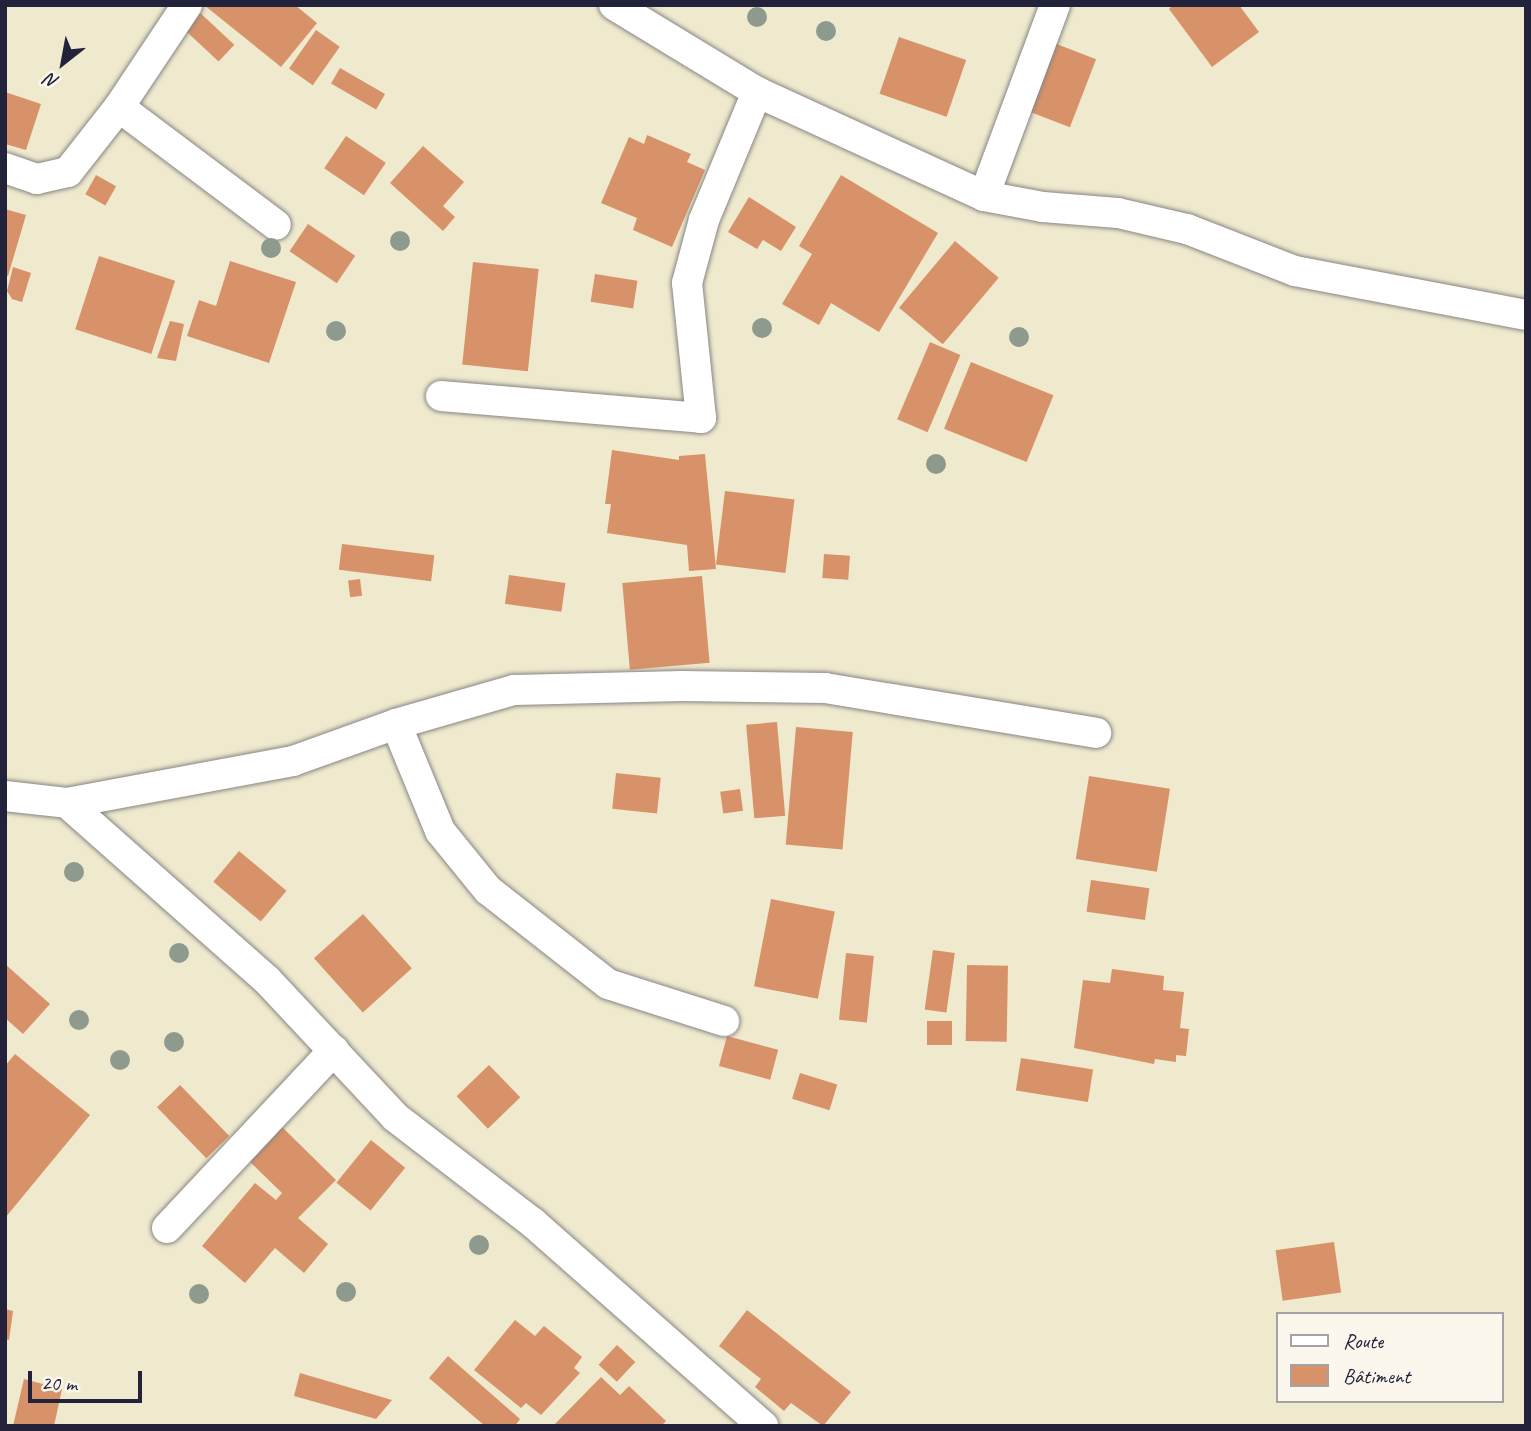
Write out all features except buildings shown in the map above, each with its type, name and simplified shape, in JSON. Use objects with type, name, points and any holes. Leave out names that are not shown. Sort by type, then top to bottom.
[{"type":"street","points":[[5,167],[37,179],[68,172],[119,107],[187,5]]},
{"type":"street","points":[[614,5],[757,92],[984,196],[1043,207],[1118,213],[1187,229],[1295,271],[1526,315]]},
{"type":"street","points":[[984,196],[1055,5]]},
{"type":"street","points":[[441,396],[701,418],[687,283],[704,220],[757,92]]},
{"type":"street","points":[[119,107],[276,225]]},
{"type":"street","points":[[5,796],[67,803],[293,761],[396,724],[514,690],[682,686],[825,688],[1097,733]]},
{"type":"street","points":[[396,724],[440,831],[488,890],[608,984],[724,1021]]},
{"type":"street","points":[[67,803],[267,980],[395,1116],[533,1223],[763,1426]]},
{"type":"street","points":[[167,1228],[334,1050]]}]
